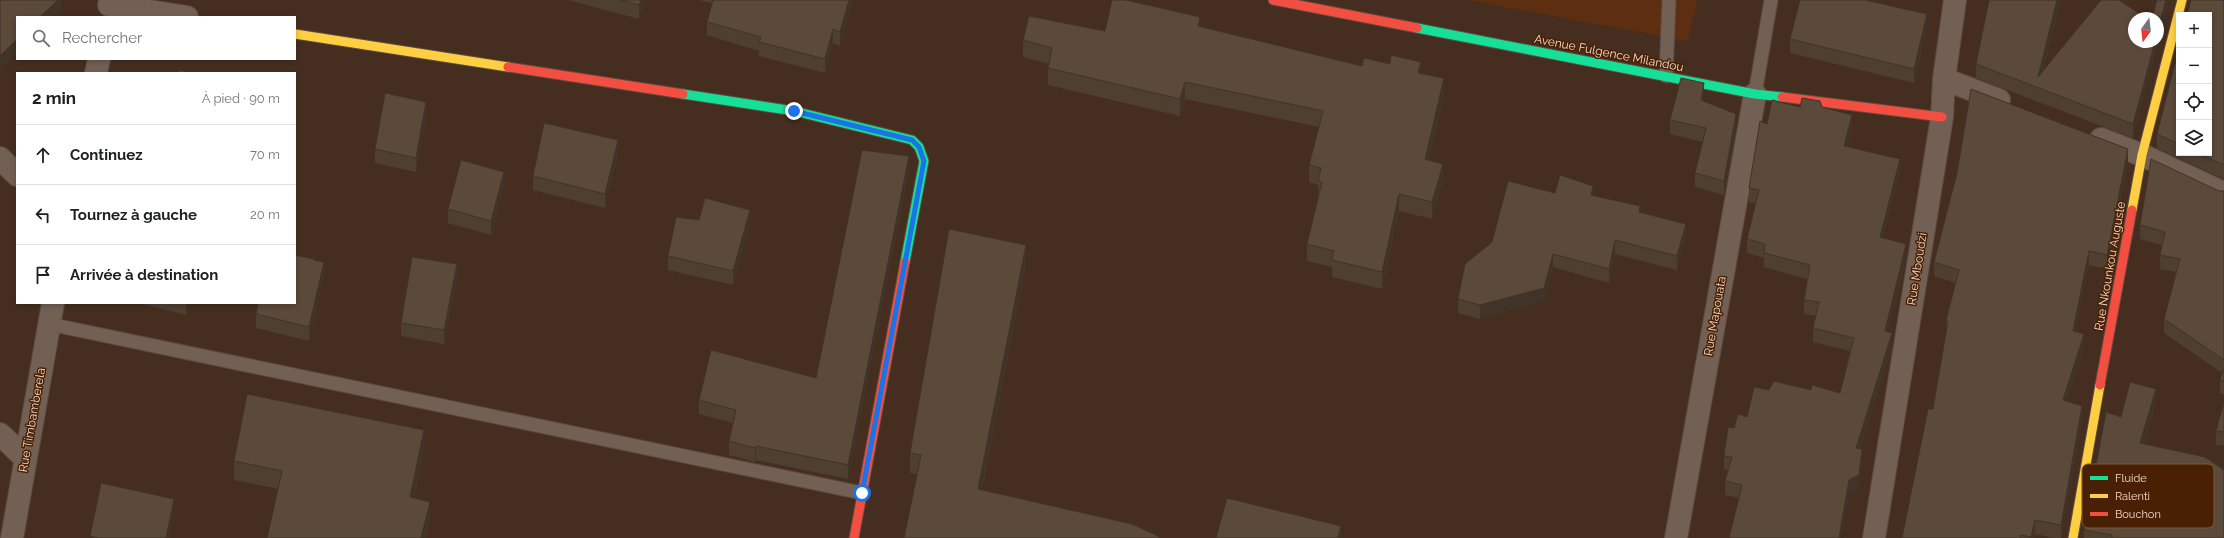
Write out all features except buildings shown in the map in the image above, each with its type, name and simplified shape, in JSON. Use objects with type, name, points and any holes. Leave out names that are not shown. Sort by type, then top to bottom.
[{"type":"street","name":"Avenue Fulgence Milandou","points":[[1273,0],[1754,94],[1942,117]]},
{"type":"street","name":"Rue Mboudzi","points":[[1874,538],[1942,117],[1944,79],[1955,0]]},
{"type":"street","name":"Rue Nkounkou Auguste","points":[[2086,464],[2142,155],[2182,0]]},
{"type":"street","points":[[108,7],[179,16]]},
{"type":"street","points":[[296,34],[794,111],[912,140],[919,147],[924,161],[854,538]]},
{"type":"street","points":[[96,72],[99,60]]},
{"type":"street","points":[[1944,79],[2017,107]]},
{"type":"street","name":"Rue Mapouata","points":[[1676,538],[1754,94]]},
{"type":"street","points":[[2083,132],[2142,155],[2224,193]]},
{"type":"street","points":[[0,158],[16,174]]},
{"type":"street","name":"Rue Timbamberela","points":[[12,538],[53,304]]},
{"type":"street","points":[[0,434],[26,459]]},
{"type":"street","name":"Rue Nkounkou Auguste","points":[[2073,538],[2082,488]]},
{"type":"lane","points":[[1666,76],[1669,0]]},
{"type":"lane","points":[[1754,94],[1771,0]]},
{"type":"lane","points":[[49,324],[862,493]]},
{"type":"shaded area","points":[[1468,0],[1697,0],[1688,41]]},
{"type":"traffic: fast","points":[[1417,28],[1755,94],[1782,97]]},
{"type":"traffic: fast","points":[[683,94],[794,111],[912,140],[919,147],[924,161],[905,262]]},
{"type":"traffic: slow","points":[[2132,210],[2142,155],[2182,0]]},
{"type":"traffic: slow","points":[[296,34],[508,67]]},
{"type":"traffic: slow","points":[[2086,464],[2100,385]]},
{"type":"traffic: slow","points":[[2073,538],[2082,487]]},
{"type":"traffic: jam","points":[[1273,0],[1417,28]]},
{"type":"traffic: jam","points":[[508,67],[683,94]]},
{"type":"traffic: jam","points":[[1782,97],[1942,117]]},
{"type":"traffic: jam","points":[[2100,385],[2132,210]]},
{"type":"traffic: jam","points":[[854,538],[905,262]]},
{"type":"route","points":[[794,111],[912,140],[919,147],[924,161],[862,493]]}]
